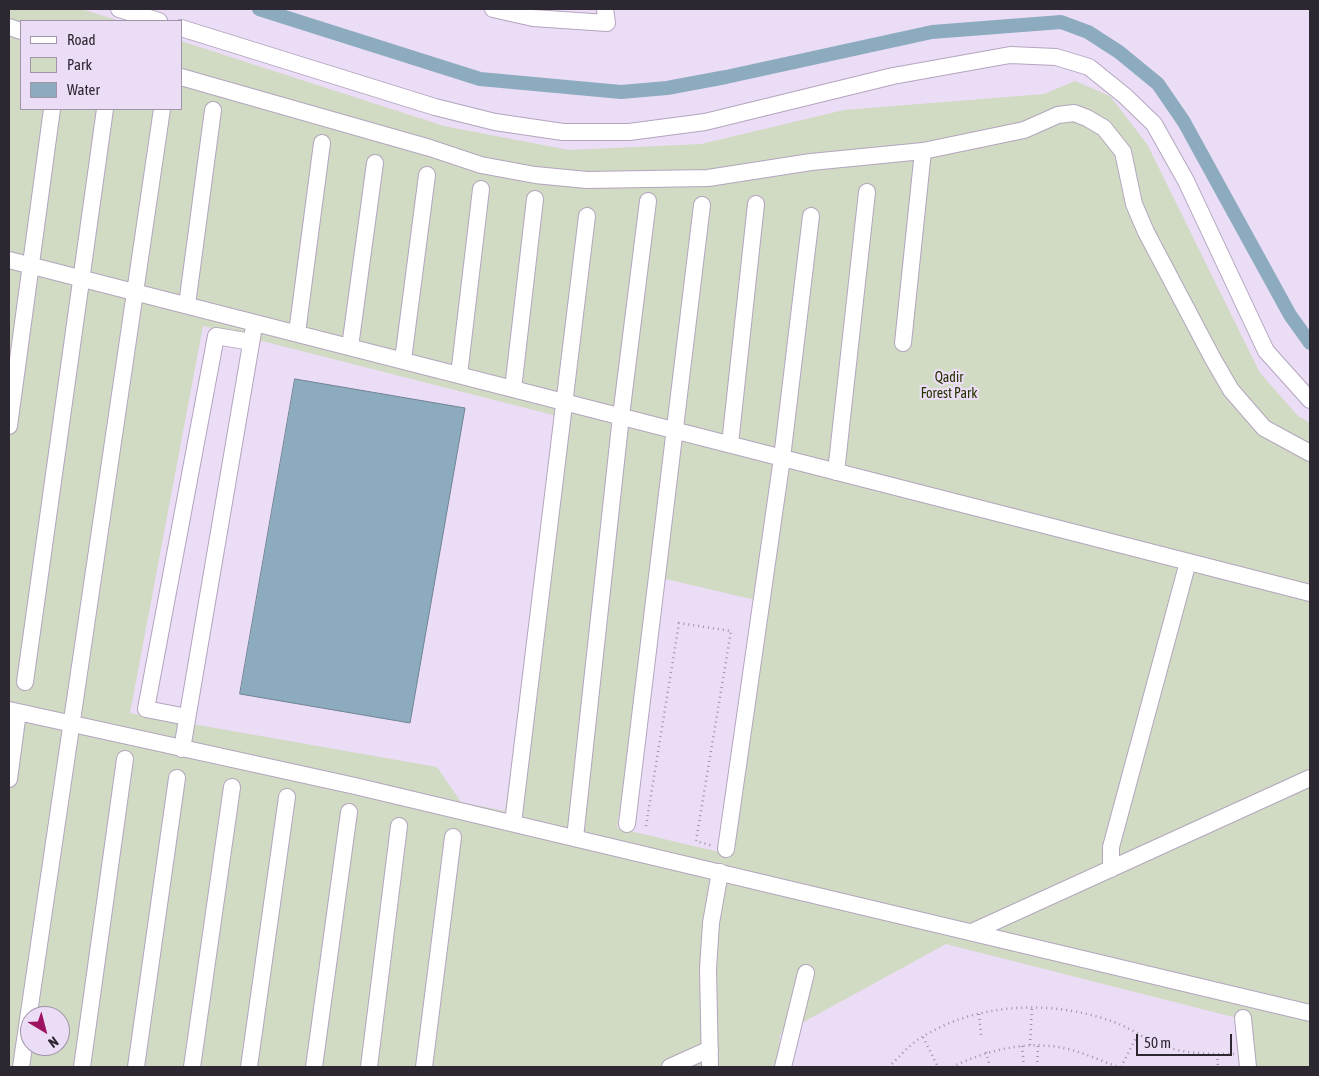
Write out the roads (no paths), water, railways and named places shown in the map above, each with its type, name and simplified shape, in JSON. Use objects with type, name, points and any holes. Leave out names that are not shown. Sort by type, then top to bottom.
[{"type":"street","points":[[119,9],[156,20]]},
{"type":"street","points":[[493,9],[533,18],[606,16]]},
{"type":"street","points":[[182,28],[435,107],[495,122],[563,132],[629,132],[706,122],[893,76],[1010,55],[1056,56],[1089,67],[1125,96],[1154,124],[1186,181],[1266,351],[1310,400]]},
{"type":"street","points":[[182,77],[430,148],[481,165],[535,175],[587,180],[708,178],[812,162],[923,151],[1024,130],[1066,113],[1087,118],[1104,128],[1123,152],[1134,204],[1146,232],[1212,360],[1231,390],[1264,428],[1310,453]]},
{"type":"street","points":[[9,426],[52,110]]},
{"type":"street","points":[[25,682],[83,279],[105,110]]},
{"type":"street","points":[[22,1067],[162,110]]},
{"type":"street","points":[[187,306],[213,110]]},
{"type":"street","points":[[297,333],[322,144]]},
{"type":"street","points":[[903,343],[923,151]]},
{"type":"street","points":[[350,347],[374,162]]},
{"type":"street","points":[[403,360],[428,175]]},
{"type":"street","points":[[459,375],[481,189]]},
{"type":"street","points":[[836,472],[867,192]]},
{"type":"street","points":[[512,389],[535,199]]},
{"type":"street","points":[[575,838],[621,416],[648,201]]},
{"type":"street","points":[[730,444],[756,204]]},
{"type":"street","points":[[627,824],[702,205]]},
{"type":"street","points":[[513,823],[587,216]]},
{"type":"street","points":[[726,849],[782,458],[811,216]]},
{"type":"street","points":[[9,260],[1310,593]]},
{"type":"street","points":[[182,749],[254,322]]},
{"type":"street","points":[[187,717],[146,709],[216,336],[251,342]]},
{"type":"street","points":[[1111,869],[1111,847],[1188,562]]},
{"type":"street","points":[[9,779],[13,711],[513,823],[1310,1012]]},
{"type":"street","points":[[82,1067],[126,759]]},
{"type":"street","points":[[136,1067],[178,778]]},
{"type":"street","points":[[972,932],[1310,778]]},
{"type":"street","points":[[192,1067],[232,787]]},
{"type":"street","points":[[249,1067],[287,797]]},
{"type":"street","points":[[314,1067],[349,812]]},
{"type":"street","points":[[369,1067],[399,826]]},
{"type":"street","points":[[424,1067],[452,837]]},
{"type":"street","points":[[710,1067],[708,969],[711,923],[720,872]]},
{"type":"street","points":[[784,1067],[806,973]]},
{"type":"street","points":[[1244,1018],[1248,1067]]},
{"type":"street","points":[[670,1067],[710,1049]]},
{"type":"water","points":[[295,379],[465,408],[410,723],[240,694]]},
{"type":"waterway","points":[[259,9],[480,79],[621,92],[667,88],[726,77],[932,32],[1061,22],[1088,32],[1119,52],[1158,84],[1184,122],[1290,315],[1310,343]]},
{"type":"park label","name":"Qadir Forest Park","points":[[949,386]]}]
